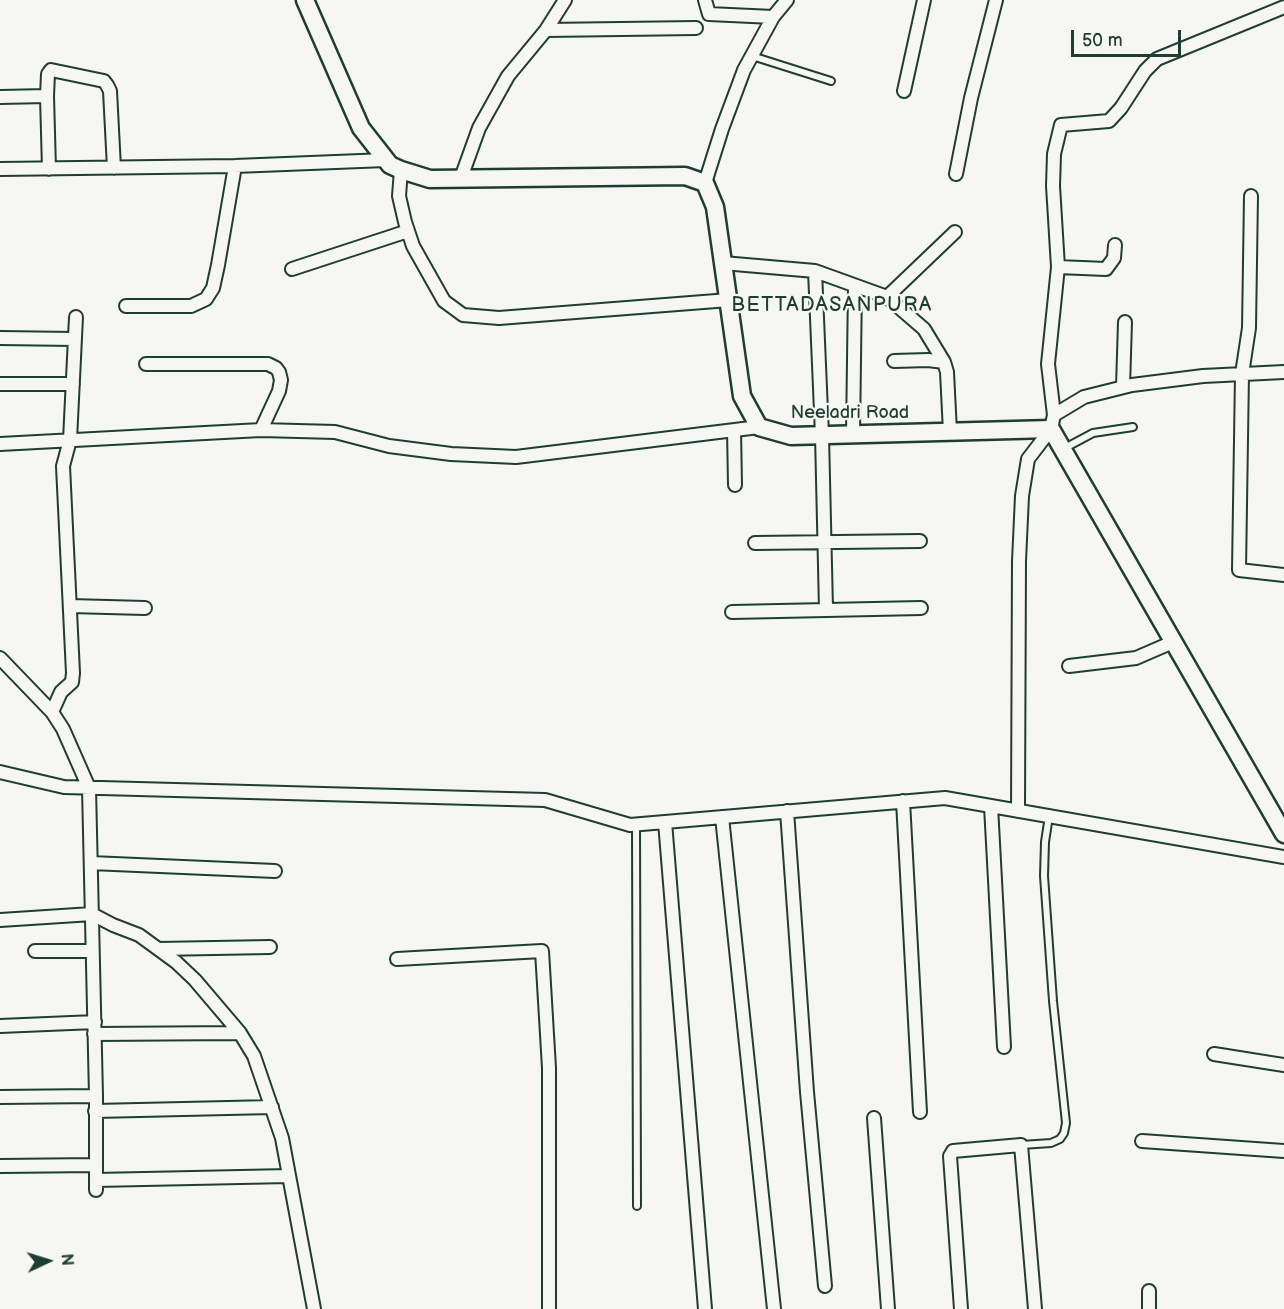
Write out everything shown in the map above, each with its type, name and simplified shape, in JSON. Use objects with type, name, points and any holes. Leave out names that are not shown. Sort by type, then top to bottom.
[{"type":"main road","points":[[305,0],[362,128],[390,165],[430,179],[685,176],[705,183],[715,207],[742,396],[759,427]]},
{"type":"main road","points":[[1052,422],[1062,449],[1284,834]]},
{"type":"main road","name":"Neeladri Road","points":[[759,427],[791,436],[950,432],[1052,422]]},
{"type":"street","points":[[461,178],[479,128],[508,76],[546,30],[565,0]]},
{"type":"street","points":[[705,0],[709,14],[773,16]]},
{"type":"street","points":[[705,183],[744,70],[773,16],[787,0]]},
{"type":"street","points":[[904,91],[924,0]]},
{"type":"street","points":[[956,174],[971,98],[996,0]]},
{"type":"street","points":[[1052,422],[1048,364],[1058,267],[1053,186],[1054,154],[1062,125],[1109,121],[1121,108],[1145,70],[1157,59],[1284,7]]},
{"type":"street","points":[[546,30],[696,28]]},
{"type":"street","points":[[49,169],[46,96],[48,74],[51,70],[104,81],[110,91],[114,168]]},
{"type":"street","points":[[0,97],[46,96]]},
{"type":"street","points":[[0,169],[235,166],[386,160]]},
{"type":"street","points":[[126,306],[191,306],[206,299],[213,288],[235,166]]},
{"type":"street","points":[[401,170],[399,196],[408,231],[426,271],[444,301],[463,315],[499,318],[729,300]]},
{"type":"street","points":[[1251,196],[1249,328],[1242,374],[1239,570],[1284,575]]},
{"type":"street","points":[[292,268],[408,231]]},
{"type":"street","points":[[887,297],[955,232]]},
{"type":"street","points":[[1058,267],[1106,269],[1114,258],[1115,245]]},
{"type":"street","points":[[723,263],[814,271],[887,297],[924,329],[944,362],[948,381],[950,432]]},
{"type":"street","points":[[814,271],[826,541],[826,609]]},
{"type":"street","points":[[853,434],[855,286]]},
{"type":"street","points":[[52,712],[58,697],[72,682],[63,466],[70,440],[76,317]]},
{"type":"street","points":[[1124,387],[1125,322]]},
{"type":"street","points":[[0,338],[74,339]]},
{"type":"street","points":[[894,362],[928,360],[944,362]]},
{"type":"street","points":[[146,364],[268,364],[276,368],[281,380],[279,391],[261,430]]},
{"type":"street","points":[[1018,810],[1019,561],[1022,496],[1028,459],[1052,422],[1084,397],[1124,387],[1203,376],[1284,372]]},
{"type":"street","points":[[0,384],[73,384]]},
{"type":"street","points":[[0,444],[261,430],[335,432],[388,446],[451,454],[516,457],[759,427]]},
{"type":"street","points":[[734,430],[735,485]]},
{"type":"street","points":[[755,543],[920,541]]},
{"type":"street","points":[[69,606],[145,608]]},
{"type":"street","points":[[732,612],[921,608]]},
{"type":"street","points":[[1069,666],[1136,658],[1173,642]]},
{"type":"street","points":[[0,658],[52,712],[63,729],[89,788],[96,1185],[289,1176]]},
{"type":"street","points":[[0,772],[64,787],[545,800],[630,825],[945,798],[1284,857]]},
{"type":"street","points":[[903,801],[920,1112]]},
{"type":"street","points":[[991,806],[1004,1047]]},
{"type":"street","points":[[786,811],[807,1092],[825,1286]]},
{"type":"street","points":[[722,817],[774,1309]]},
{"type":"street","points":[[665,822],[705,1309]]},
{"type":"street","points":[[91,863],[275,871]]},
{"type":"street","points":[[0,920],[92,914],[139,935],[176,962],[195,980],[240,1033],[254,1056],[282,1138],[314,1309]]},
{"type":"street","points":[[158,949],[270,947]]},
{"type":"street","points":[[35,951],[92,951]]},
{"type":"street","points":[[397,959],[542,951],[549,1068],[549,1309]]},
{"type":"street","points":[[0,1026],[240,1033]]},
{"type":"street","points":[[1214,1054],[1284,1065]]},
{"type":"street","points":[[0,1096],[96,1096]]},
{"type":"street","points":[[95,1112],[272,1107]]},
{"type":"street","points":[[874,1118],[888,1309]]},
{"type":"street","points":[[1142,1141],[1284,1151]]},
{"type":"street","points":[[961,1309],[950,1156],[953,1151],[1021,1145],[1035,1309]]},
{"type":"street","points":[[0,1167],[95,1165]]},
{"type":"street","points":[[1149,1291],[1149,1309]]},
{"type":"lane","points":[[752,56],[831,81]]},
{"type":"lane","points":[[1062,449],[1093,433],[1133,427]]},
{"type":"lane","points":[[1021,1145],[1051,1143],[1060,1139],[1065,1133],[1066,1123],[1053,1001],[1044,876],[1045,842],[1050,816]]},
{"type":"lane","points":[[636,825],[637,1206]]},
{"type":"district","name":"BETTADASANPURA","points":[[832,306]]}]
